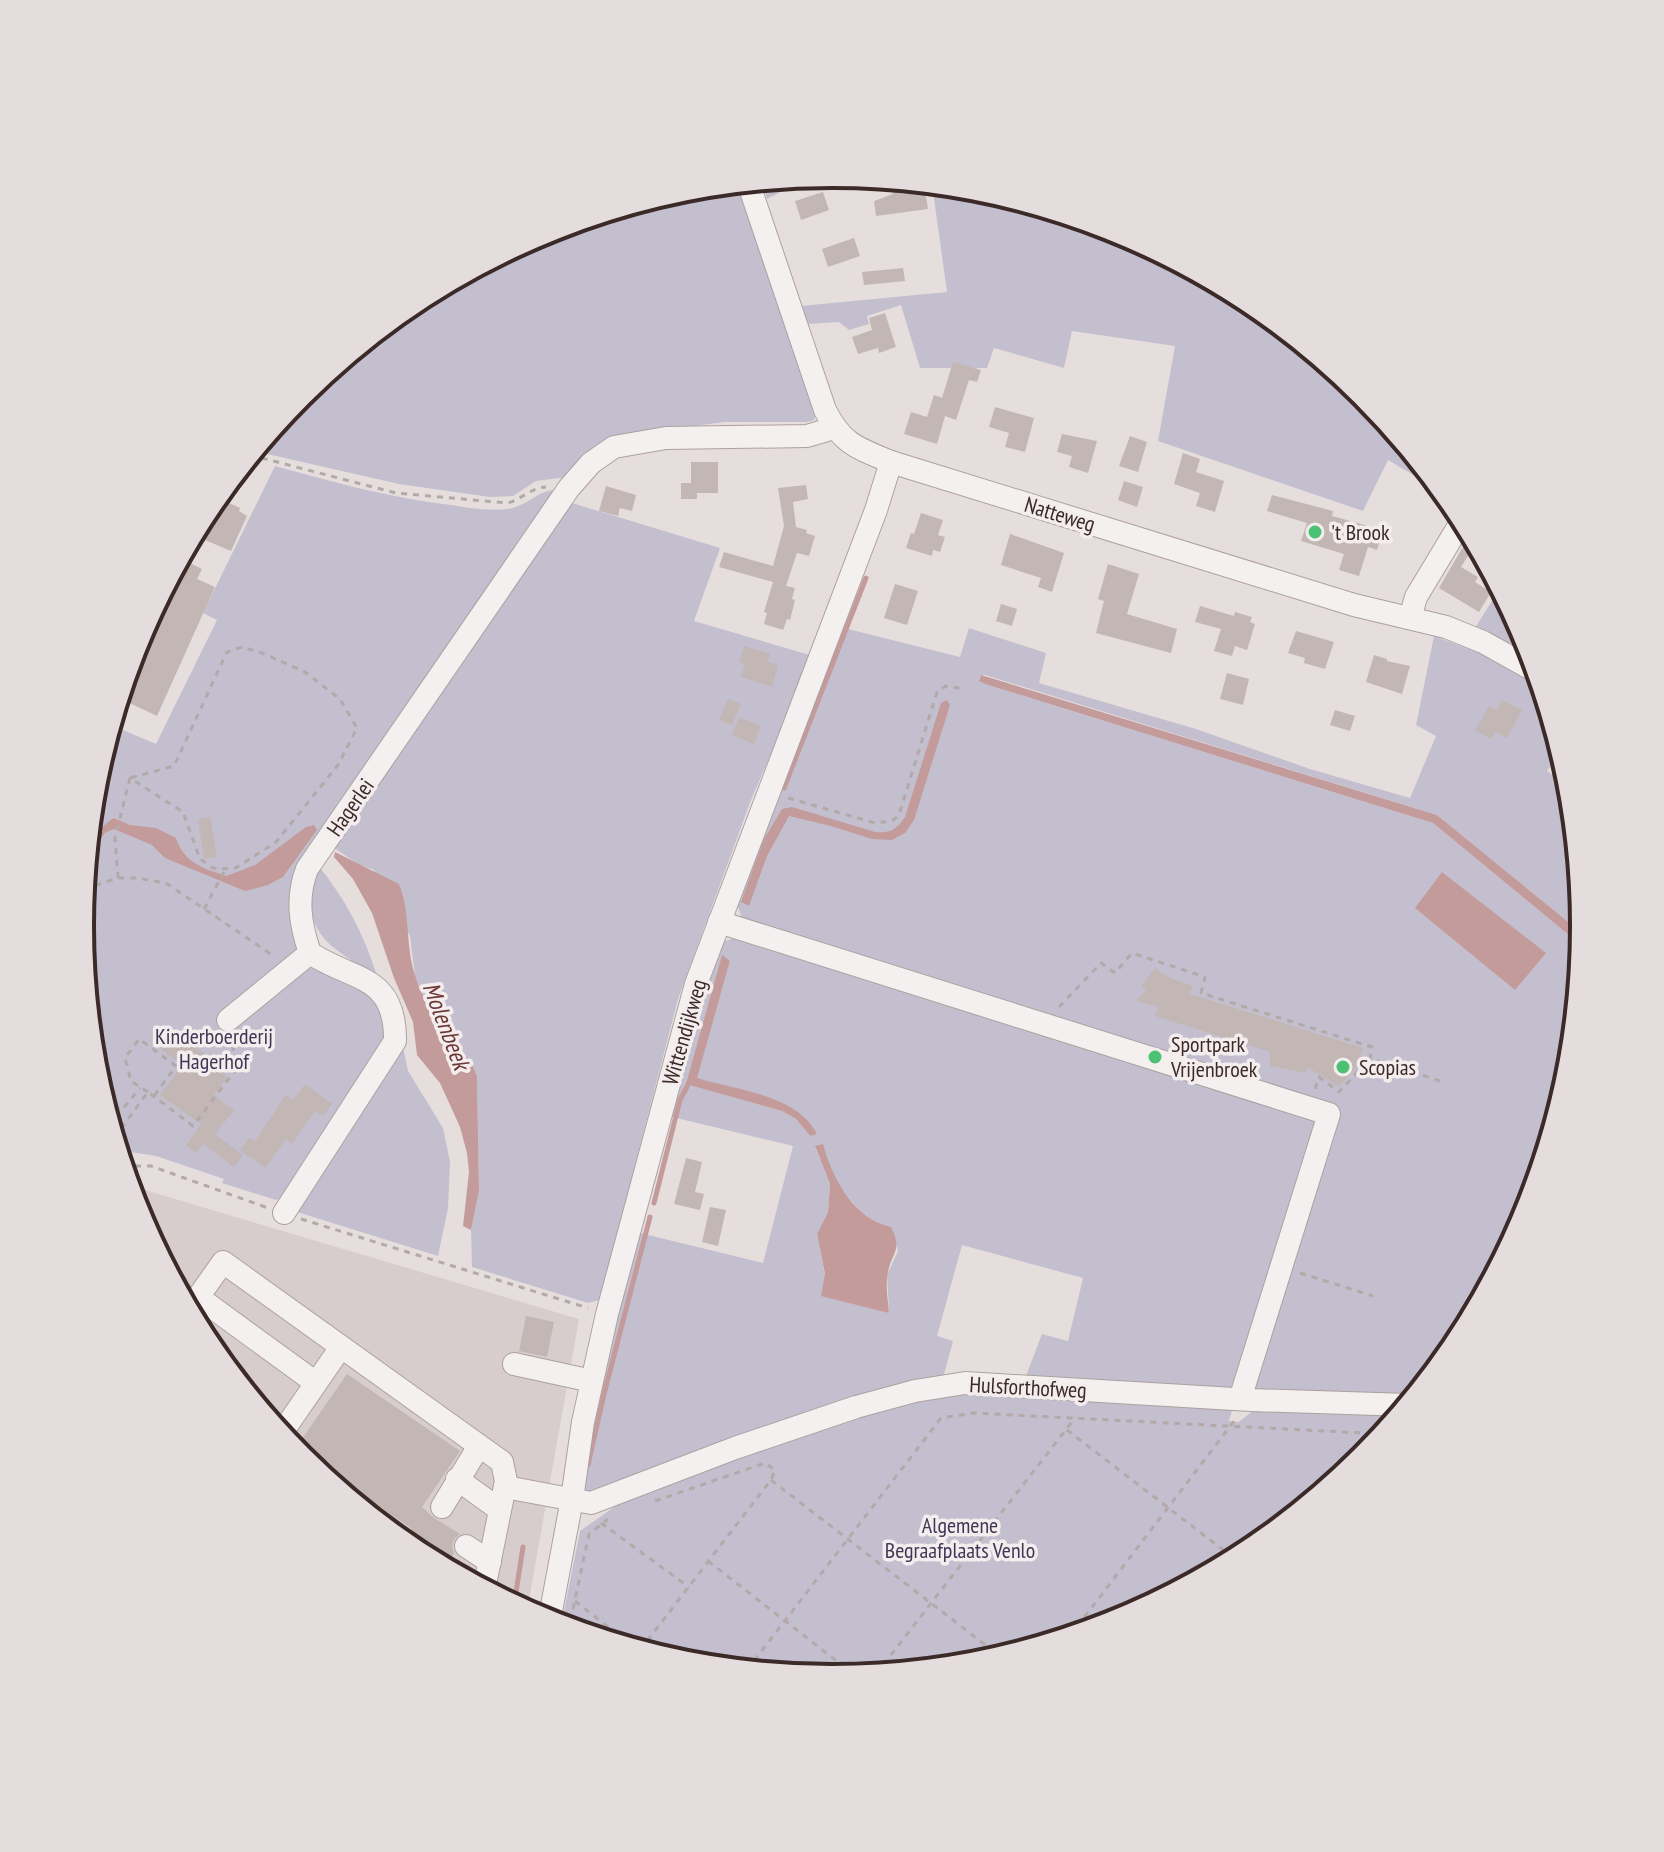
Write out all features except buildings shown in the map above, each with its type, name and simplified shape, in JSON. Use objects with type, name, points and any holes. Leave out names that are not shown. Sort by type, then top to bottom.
[{"type":"street","points":[[752,193],[825,410],[834,428]]},
{"type":"street","name":"Natteweg","points":[[834,428],[854,447],[891,462],[1354,605],[1446,627],[1483,642],[1521,663]]},
{"type":"street","name":"Hagerlei","points":[[310,953],[301,918],[300,888],[307,869],[569,488],[591,463],[614,447],[666,438],[807,436],[834,428]]},
{"type":"street","name":"Wittendijkweg","points":[[553,1609],[588,1509],[583,1422],[607,1314],[696,984],[876,510],[891,462]]},
{"type":"street","points":[[1410,618],[1416,597],[1455,532]]},
{"type":"street","points":[[719,922],[1329,1114],[1281,1268],[1245,1400]]},
{"type":"street","points":[[228,1020],[310,953],[323,962],[366,978],[379,990],[389,1006],[395,1025],[395,1041],[284,1213]]},
{"type":"street","points":[[196,1300],[223,1262],[341,1347],[380,1386],[437,1426],[479,1446],[502,1462],[506,1470],[505,1487],[487,1578]]},
{"type":"street","points":[[202,1310],[316,1383]]},
{"type":"street","points":[[288,1424],[341,1347]]},
{"type":"street","points":[[514,1364],[592,1381]]},
{"type":"street","name":"Hulsforthofweg","points":[[588,1509],[735,1448],[856,1407],[915,1391],[965,1383],[1245,1400],[1394,1405]]},
{"type":"street","points":[[442,1507],[479,1446]]},
{"type":"street","points":[[457,1479],[500,1510]]},
{"type":"street","points":[[505,1487],[588,1509]]},
{"type":"street","points":[[466,1546],[490,1562]]},
{"type":"path","points":[[262,458],[396,493],[507,503],[540,486],[569,488]]},
{"type":"path","points":[[242,647],[305,672],[340,699],[357,728],[338,765],[276,842],[234,869],[224,871],[213,868],[200,859],[183,812],[130,778],[174,766],[227,652],[242,647]]},
{"type":"path","points":[[768,794],[833,809],[875,823],[892,821],[899,815],[937,692],[946,686],[965,689]]},
{"type":"path","points":[[118,878],[115,838],[130,778]]},
{"type":"path","points":[[204,909],[224,871]]},
{"type":"path","points":[[96,885],[118,878],[166,883],[292,968]]},
{"type":"path","points":[[1048,1027],[1055,1012],[1101,963],[1115,973],[1132,953],[1205,977],[1201,993],[1372,1047],[1370,1058],[1339,1092],[1319,1077],[1310,1108]]},
{"type":"path","points":[[154,1096],[176,1066],[139,1039],[125,1058],[131,1081],[193,1126],[236,1069],[237,1059],[224,1028],[228,1020]]},
{"type":"path","points":[[1370,1058],[1440,1081]]},
{"type":"path","points":[[117,1108],[122,1110],[140,1088]]},
{"type":"path","points":[[122,1127],[148,1092]]},
{"type":"path","points":[[134,1166],[151,1166],[284,1213],[607,1314]]},
{"type":"path","points":[[1281,1268],[1373,1296]]},
{"type":"path","points":[[1082,1620],[1230,1426],[1245,1400]]},
{"type":"path","points":[[755,1660],[941,1418],[974,1413],[1366,1435]]},
{"type":"path","points":[[886,1662],[1075,1418]]},
{"type":"path","points":[[1066,1429],[1224,1551]]},
{"type":"path","points":[[640,1506],[765,1463],[775,1470],[771,1480],[645,1640]]},
{"type":"path","points":[[771,1480],[988,1647]]},
{"type":"path","points":[[588,1509],[613,1516]]},
{"type":"path","points":[[588,1509],[689,1587]]},
{"type":"path","points":[[572,1615],[589,1534],[588,1509]]},
{"type":"path","points":[[708,1561],[840,1664]]},
{"type":"path","points":[[575,1601],[614,1631]]},
{"type":"shaded area","points":[[981,675],[1437,815],[1570,923],[1570,936],[1433,823],[979,681]]},
{"type":"shaded area","points":[[947,700],[950,705],[914,820],[905,833],[892,840],[872,839],[789,816],[767,856],[749,906],[741,902],[764,839],[782,809],[792,807],[875,832],[893,830],[899,825],[905,817],[941,703]]},
{"type":"shaded area","points":[[114,818],[130,825],[156,828],[176,838],[189,859],[226,876],[255,865],[306,827],[314,825],[317,830],[283,877],[245,891],[165,858],[152,845],[114,829],[105,833],[99,842],[104,826]]},
{"type":"shaded area","points":[[335,852],[399,884],[412,964],[420,988],[432,1011],[472,1064],[477,1076],[479,1191],[471,1230],[463,1226],[469,1172],[460,1127],[440,1083],[417,1055],[413,1022],[372,913],[353,879],[334,857]]},
{"type":"shaded area","points":[[1442,872],[1546,953],[1515,990],[1415,908]]},
{"type":"shaded area","points":[[722,955],[730,961],[697,1078],[780,1102],[808,1121],[817,1134],[810,1136],[796,1119],[782,1111],[686,1084]]},
{"type":"shaded area","points":[[823,1144],[832,1170],[846,1195],[866,1215],[891,1227],[896,1251],[887,1282],[889,1313],[821,1296],[825,1274],[817,1234],[828,1212],[830,1184],[815,1146]]},
{"type":"shaded area","points":[[143,1189],[579,1319],[529,1599],[422,1540],[345,1481],[310,1448],[277,1413],[218,1336],[170,1252]]},
{"type":"green space","points":[[785,190],[767,199],[765,192]]},
{"type":"green space","points":[[744,193],[817,409],[814,420],[724,422],[665,430],[566,477],[536,481],[513,496],[490,497],[399,484],[265,454],[345,371],[422,312],[463,287],[550,244],[595,227],[688,202]]},
{"type":"green space","points":[[934,195],[1023,213],[1114,244],[1201,287],[1281,341],[1354,404],[1417,477],[1388,460],[1363,511],[1158,441],[1175,346],[1072,331],[1064,368],[994,348],[987,368],[920,368],[901,305],[867,316],[869,324],[849,330],[839,322],[807,324],[801,306],[947,292]]},
{"type":"green space","name":"Kinderboerderij Hagerhof","points":[[275,466],[384,494],[479,509],[513,508],[552,490],[557,495],[303,870],[297,947],[293,958],[303,970],[318,966],[380,999],[385,1038],[282,1198],[276,1200],[222,1183],[224,1179],[156,1156],[130,1152],[108,1070],[100,1022],[94,926],[96,878],[99,842],[105,833],[125,823],[114,818],[100,835],[119,735],[121,729],[156,744],[217,620],[203,613]]},
{"type":"green space","points":[[572,503],[720,548],[694,621],[813,656],[751,800],[678,999],[600,1300],[588,1303],[472,1267],[471,1230],[479,1191],[477,1076],[472,1064],[424,998],[415,976],[410,936],[374,870],[358,864],[334,848]]},
{"type":"green space","points":[[1493,599],[1512,640],[1509,645],[1475,628]]},
{"type":"green space","name":"Sportpark Vrijenbroek","points":[[844,628],[960,657],[969,628],[1046,653],[1039,683],[1196,729],[1310,769],[1410,798],[1436,736],[1416,725],[1434,636],[1495,659],[1527,678],[1552,764],[1547,771],[1556,782],[1564,830],[1570,923],[1437,815],[985,675],[981,675],[979,680],[1433,823],[1570,936],[1564,1022],[1545,1117],[1514,1208],[1471,1295],[1446,1336],[1399,1398],[1261,1393],[1251,1385],[1234,1389],[1026,1376],[1042,1334],[1068,1341],[1083,1278],[962,1245],[937,1336],[953,1341],[943,1378],[590,1493],[581,1485],[595,1406],[636,1232],[763,1263],[793,1146],[668,1116],[720,943],[739,936],[743,922],[736,901]],"holes":[[[722,956],[730,961],[696,1079],[784,1104],[817,1133],[810,1136],[796,1119],[782,1111],[687,1084]],[[815,1147],[838,1183],[866,1215],[891,1227],[898,1251],[887,1275],[889,1313],[825,1275],[817,1234],[828,1212],[830,1184]]]},
{"type":"green space","points":[[317,864],[353,917],[377,976],[343,954],[320,934],[311,906]]},
{"type":"green space","points":[[402,1042],[408,1071],[443,1128],[450,1162],[448,1208],[438,1256],[294,1211],[390,1069]]},
{"type":"green space","name":"Algemene Begraafplaats Venlo","points":[[970,1393],[1233,1407],[1229,1421],[1239,1422],[1255,1409],[1387,1413],[1319,1481],[1242,1540],[1158,1588],[1114,1608],[1023,1639],[928,1658],[832,1664],[784,1662],[688,1650],[641,1639],[564,1613],[580,1531],[620,1503],[805,1432],[925,1399]]},
{"type":"waterway","points":[[784,788],[866,578]]},
{"type":"waterway","points":[[654,1203],[680,1100],[690,1081]]},
{"type":"waterway","points":[[588,1465],[650,1217]]},
{"type":"waterway","name":"Molenbeek","points":[[516,1593],[523,1547]]},
{"type":"place","name":"'t Brook","points":[[1315,532]]},
{"type":"place","name":"Sportpark Vrijenbroek","points":[[1155,1057]]},
{"type":"place","name":"Scopias","points":[[1343,1067]]}]
